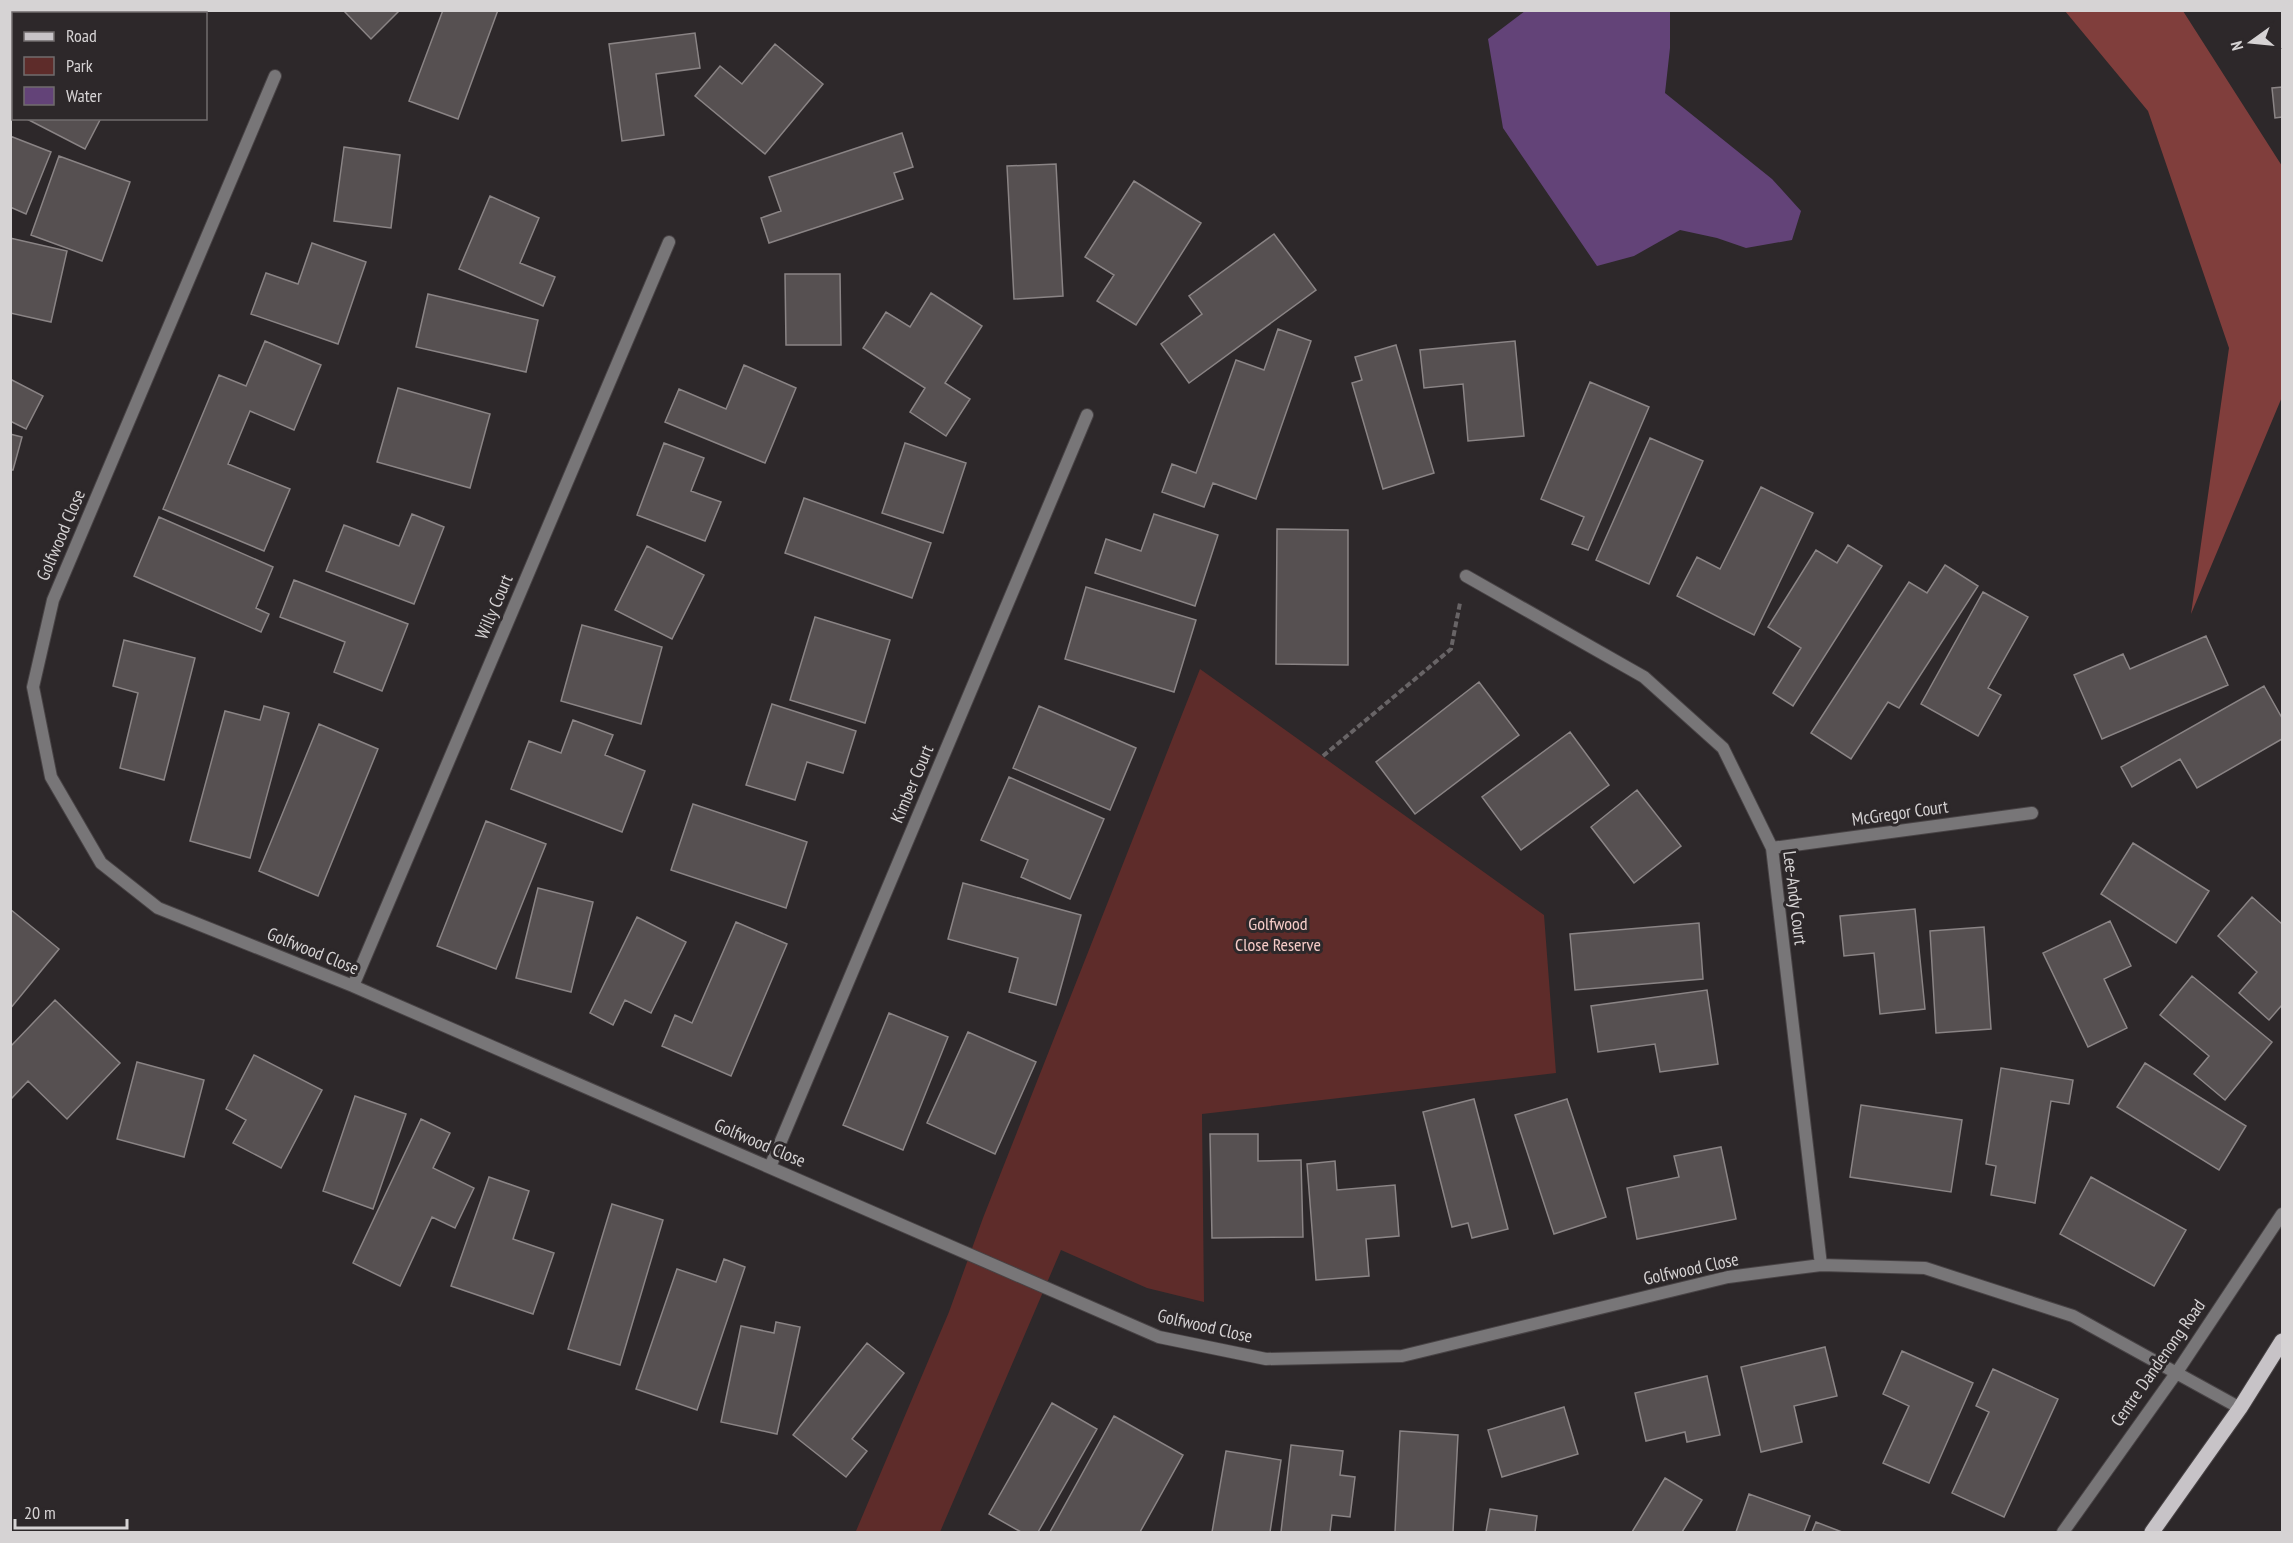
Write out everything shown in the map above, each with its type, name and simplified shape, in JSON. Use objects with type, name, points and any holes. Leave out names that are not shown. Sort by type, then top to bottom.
[{"type":"main road","points":[[2152,1533],[2240,1408],[2283,1341]]},
{"type":"street","name":"Golfwood Close","points":[[275,76],[53,600],[33,687],[51,777],[101,864],[158,908],[353,986],[1159,1337],[1266,1359],[1402,1356],[1728,1277],[1821,1264],[1925,1268],[2073,1316],[2240,1408]]},
{"type":"street","name":"Willy Court","points":[[353,986],[669,242]]},
{"type":"street","name":"Kimber Court","points":[[770,1167],[1088,415]]},
{"type":"street","name":"Lee-Andy Court","points":[[1466,576],[1644,677],[1723,748],[1772,848],[1821,1264]]},
{"type":"street","name":"McGregor Court","points":[[1772,848],[2032,813]]},
{"type":"street","name":"Centre Dandenong Road","points":[[2063,1533],[2177,1372],[2283,1214]]},
{"type":"path","points":[[1323,756],[1452,649],[1466,576]]},
{"type":"green space","name":"Golfwood Close Reserve","points":[[1200,669],[1544,915],[1556,1073],[1202,1114],[1204,1302],[1147,1288],[1061,1250],[940,1532],[856,1531],[949,1312],[983,1218]]},
{"type":"shaded area","points":[[2065,11],[2183,11],[2282,166],[2282,397],[2191,614],[2229,348],[2148,111]]},
{"type":"water","points":[[1525,11],[1670,11],[1670,48],[1665,93],[1772,179],[1801,211],[1792,240],[1746,248],[1717,238],[1680,230],[1634,256],[1597,266],[1503,128],[1488,39]]},
{"type":"building","points":[[81,10],[127,10],[126,12],[80,12]]},
{"type":"building","points":[[343,10],[400,10],[371,39]]},
{"type":"building","points":[[443,10],[498,10],[458,119],[409,101]]},
{"type":"building","points":[[695,33],[700,68],[656,74],[664,135],[622,141],[609,44]]},
{"type":"building","points":[[775,44],[823,84],[765,154],[695,96],[720,66],[742,84]]},
{"type":"building","points":[[2282,87],[2282,117],[2275,118],[2272,88]]},
{"type":"building","points":[[29,120],[100,120],[85,149]]},
{"type":"building","points":[[902,133],[913,167],[894,173],[903,199],[769,243],[761,218],[781,211],[769,177]]},
{"type":"building","points":[[10,136],[51,152],[26,214],[10,207]]},
{"type":"building","points":[[344,147],[400,155],[391,228],[334,221]]},
{"type":"building","points":[[59,156],[130,182],[102,261],[31,235]]},
{"type":"building","points":[[1056,164],[1063,296],[1014,299],[1007,166]]},
{"type":"building","points":[[1134,181],[1201,223],[1136,325],[1097,301],[1114,275],[1085,257]]},
{"type":"building","points":[[490,196],[539,218],[520,263],[555,277],[543,306],[459,269]]},
{"type":"building","points":[[1274,234],[1316,290],[1189,383],[1161,344],[1202,314],[1189,296]]},
{"type":"building","points":[[10,238],[67,251],[51,322],[10,313]]},
{"type":"building","points":[[312,243],[366,262],[338,344],[251,314],[266,273],[298,284]]},
{"type":"building","points":[[785,274],[840,274],[841,345],[786,345]]},
{"type":"building","points":[[931,293],[982,326],[945,383],[970,399],[946,436],[910,412],[925,388],[863,348],[886,312],[910,327]]},
{"type":"building","points":[[428,294],[538,320],[526,372],[416,347]]},
{"type":"building","points":[[1278,329],[1311,341],[1256,499],[1213,483],[1204,507],[1162,492],[1172,464],[1196,473],[1236,360],[1264,370]]},
{"type":"building","points":[[265,341],[321,365],[294,430],[250,411],[228,464],[290,489],[264,551],[163,509],[219,375],[246,386]]},
{"type":"building","points":[[1515,341],[1524,436],[1468,441],[1463,384],[1424,388],[1420,350]]},
{"type":"building","points":[[1396,345],[1434,473],[1383,489],[1352,383],[1362,380],[1355,357]]},
{"type":"building","points":[[744,365],[796,388],[765,463],[665,422],[679,389],[726,409]]},
{"type":"building","points":[[10,379],[43,396],[26,429],[10,421]]},
{"type":"building","points":[[1590,382],[1649,407],[1588,550],[1572,544],[1584,517],[1541,499]]},
{"type":"building","points":[[398,388],[490,414],[470,488],[377,462]]},
{"type":"building","points":[[10,434],[22,437],[13,470],[10,470]]},
{"type":"building","points":[[1650,438],[1703,461],[1649,584],[1596,560]]},
{"type":"building","points":[[664,443],[704,458],[691,491],[721,502],[705,541],[637,515]]},
{"type":"building","points":[[905,443],[966,463],[943,533],[882,513]]},
{"type":"building","points":[[1761,487],[1813,513],[1754,635],[1677,596],[1697,557],[1720,569]]},
{"type":"building","points":[[804,498],[931,543],[912,598],[785,553]]},
{"type":"building","points":[[412,514],[444,527],[414,604],[326,571],[344,525],[399,546]]},
{"type":"building","points":[[1154,514],[1218,535],[1195,606],[1095,573],[1106,539],[1141,551]]},
{"type":"building","points":[[159,517],[273,567],[256,608],[269,614],[261,632],[134,576]]},
{"type":"building","points":[[1277,529],[1348,530],[1348,665],[1276,664]]},
{"type":"building","points":[[1848,545],[1882,566],[1793,706],[1773,693],[1801,648],[1768,627],[1816,550],[1837,563]]},
{"type":"building","points":[[647,546],[704,575],[672,639],[615,610]]},
{"type":"building","points":[[1945,565],[1978,586],[1899,708],[1888,702],[1851,759],[1811,733],[1909,582],[1927,593]]},
{"type":"building","points":[[294,580],[408,624],[382,691],[334,672],[345,642],[280,617]]},
{"type":"building","points":[[1086,587],[1196,620],[1174,692],[1065,659]]},
{"type":"building","points":[[1983,592],[2028,617],[1988,688],[2001,695],[1978,736],[1921,704]]},
{"type":"building","points":[[815,617],[890,640],[865,723],[790,700]]},
{"type":"building","points":[[582,625],[662,647],[641,724],[561,701]]},
{"type":"building","points":[[2206,636],[2228,685],[2102,739],[2074,675],[2123,654],[2130,669]]},
{"type":"building","points":[[124,640],[195,658],[164,780],[120,768],[138,693],[113,686]]},
{"type":"building","points":[[1479,682],[1519,735],[1415,814],[1376,762]]},
{"type":"building","points":[[2264,686],[2282,718],[2282,739],[2197,788],[2180,759],[2132,787],[2121,767]]},
{"type":"building","points":[[772,704],[856,731],[843,773],[807,762],[795,800],[746,785]]},
{"type":"building","points":[[264,706],[289,713],[250,858],[190,841],[225,711],[260,720]]},
{"type":"building","points":[[1039,706],[1136,748],[1110,810],[1013,768]]},
{"type":"building","points":[[573,720],[613,735],[605,755],[645,771],[622,832],[511,789],[529,741],[561,753]]},
{"type":"building","points":[[319,724],[378,749],[318,896],[259,871]]},
{"type":"building","points":[[1570,732],[1609,785],[1521,850],[1482,797]]},
{"type":"building","points":[[1009,777],[1104,819],[1070,899],[1021,877],[1028,860],[981,840]]},
{"type":"building","points":[[1637,790],[1681,846],[1634,883],[1591,827]]},
{"type":"building","points":[[693,804],[807,842],[786,908],[671,870]]},
{"type":"building","points":[[486,821],[546,844],[496,969],[437,946]]},
{"type":"building","points":[[2133,843],[2209,891],[2176,943],[2101,894]]},
{"type":"building","points":[[963,883],[1081,915],[1056,1005],[1009,992],[1018,958],[948,939]]},
{"type":"building","points":[[538,888],[593,902],[571,992],[516,978]]},
{"type":"building","points":[[2252,897],[2282,924],[2282,1005],[2269,1020],[2239,993],[2257,972],[2218,936]]},
{"type":"building","points":[[10,909],[59,949],[10,1009]]},
{"type":"building","points":[[1915,909],[1925,1009],[1880,1014],[1874,953],[1844,956],[1840,916]]},
{"type":"building","points":[[637,917],[686,942],[651,1013],[625,1000],[613,1025],[590,1013]]},
{"type":"building","points":[[2110,921],[2131,966],[2104,979],[2127,1028],[2088,1047],[2043,953]]},
{"type":"building","points":[[736,922],[787,944],[731,1076],[662,1046],[675,1015],[692,1023]]},
{"type":"building","points":[[1699,923],[1703,979],[1575,990],[1570,934]]},
{"type":"building","points":[[1984,927],[1991,1029],[1936,1033],[1930,931]]},
{"type":"building","points":[[2192,976],[2272,1042],[2225,1100],[2194,1074],[2209,1056],[2160,1015]]},
{"type":"building","points":[[1707,990],[1718,1064],[1660,1072],[1655,1044],[1598,1052],[1591,1006]]},
{"type":"building","points":[[55,1000],[120,1063],[67,1119],[28,1081],[10,1100],[10,1047]]},
{"type":"building","points":[[889,1013],[948,1037],[903,1150],[843,1125]]},
{"type":"building","points":[[968,1032],[1036,1062],[995,1154],[927,1123]]},
{"type":"building","points":[[254,1055],[322,1090],[281,1168],[233,1143],[246,1120],[226,1109]]},
{"type":"building","points":[[137,1062],[204,1080],[184,1157],[117,1139]]},
{"type":"building","points":[[2145,1063],[2246,1126],[2219,1170],[2117,1107]]},
{"type":"building","points":[[2001,1068],[2073,1080],[2069,1104],[2051,1101],[2035,1203],[1991,1195],[1996,1166],[1986,1164]]},
{"type":"building","points":[[355,1096],[406,1114],[373,1209],[323,1191]]},
{"type":"building","points":[[1474,1099],[1508,1229],[1472,1238],[1468,1223],[1452,1227],[1423,1112]]},
{"type":"building","points":[[1567,1099],[1606,1217],[1554,1234],[1515,1115]]},
{"type":"building","points":[[1861,1105],[1962,1120],[1951,1192],[1850,1177]]},
{"type":"building","points":[[421,1119],[450,1133],[433,1168],[474,1188],[455,1228],[432,1217],[400,1286],[353,1263]]},
{"type":"building","points":[[1210,1134],[1258,1134],[1258,1161],[1301,1160],[1303,1237],[1212,1238]]},
{"type":"building","points":[[1721,1147],[1736,1219],[1637,1239],[1627,1188],[1679,1177],[1674,1156]]},
{"type":"building","points":[[1335,1161],[1337,1190],[1395,1185],[1399,1236],[1366,1239],[1369,1276],[1316,1280],[1307,1164]]},
{"type":"building","points":[[489,1177],[529,1191],[513,1239],[554,1253],[533,1314],[451,1286]]},
{"type":"building","points":[[2091,1177],[2186,1230],[2154,1286],[2060,1234]]},
{"type":"building","points":[[612,1204],[663,1220],[620,1365],[568,1349]]},
{"type":"building","points":[[724,1259],[745,1267],[697,1410],[636,1389],[677,1269],[716,1282]]},
{"type":"building","points":[[776,1322],[800,1327],[777,1434],[721,1422],[741,1326],[774,1333]]},
{"type":"building","points":[[867,1343],[904,1373],[852,1439],[867,1451],[846,1477],[793,1435]]},
{"type":"building","points":[[1825,1347],[1837,1396],[1794,1406],[1802,1442],[1761,1452],[1741,1367]]},
{"type":"building","points":[[1902,1351],[1973,1383],[1929,1483],[1883,1463],[1909,1406],[1883,1394]]},
{"type":"building","points":[[1993,1369],[2058,1399],[2004,1517],[1952,1493],[1989,1412],[1976,1406]]},
{"type":"building","points":[[1707,1376],[1720,1435],[1687,1442],[1685,1432],[1646,1441],[1635,1393]]},
{"type":"building","points":[[1052,1403],[1097,1429],[1038,1532],[1021,1532],[989,1514]]},
{"type":"building","points":[[1564,1407],[1578,1454],[1502,1477],[1488,1430]]},
{"type":"building","points":[[1114,1416],[1183,1455],[1140,1532],[1050,1532]]},
{"type":"building","points":[[1400,1431],[1458,1435],[1453,1532],[1395,1532]]},
{"type":"building","points":[[1291,1445],[1343,1451],[1340,1475],[1355,1477],[1350,1517],[1332,1515],[1330,1532],[1281,1532]]},
{"type":"building","points":[[1226,1451],[1281,1460],[1270,1532],[1212,1532]]},
{"type":"building","points":[[1665,1478],[1702,1500],[1682,1532],[1632,1532]]},
{"type":"building","points":[[1749,1494],[1810,1516],[1804,1532],[1736,1532]]},
{"type":"building","points":[[1490,1509],[1537,1516],[1535,1532],[1486,1532]]},
{"type":"building","points":[[1816,1522],[1842,1532],[1812,1532]]}]
